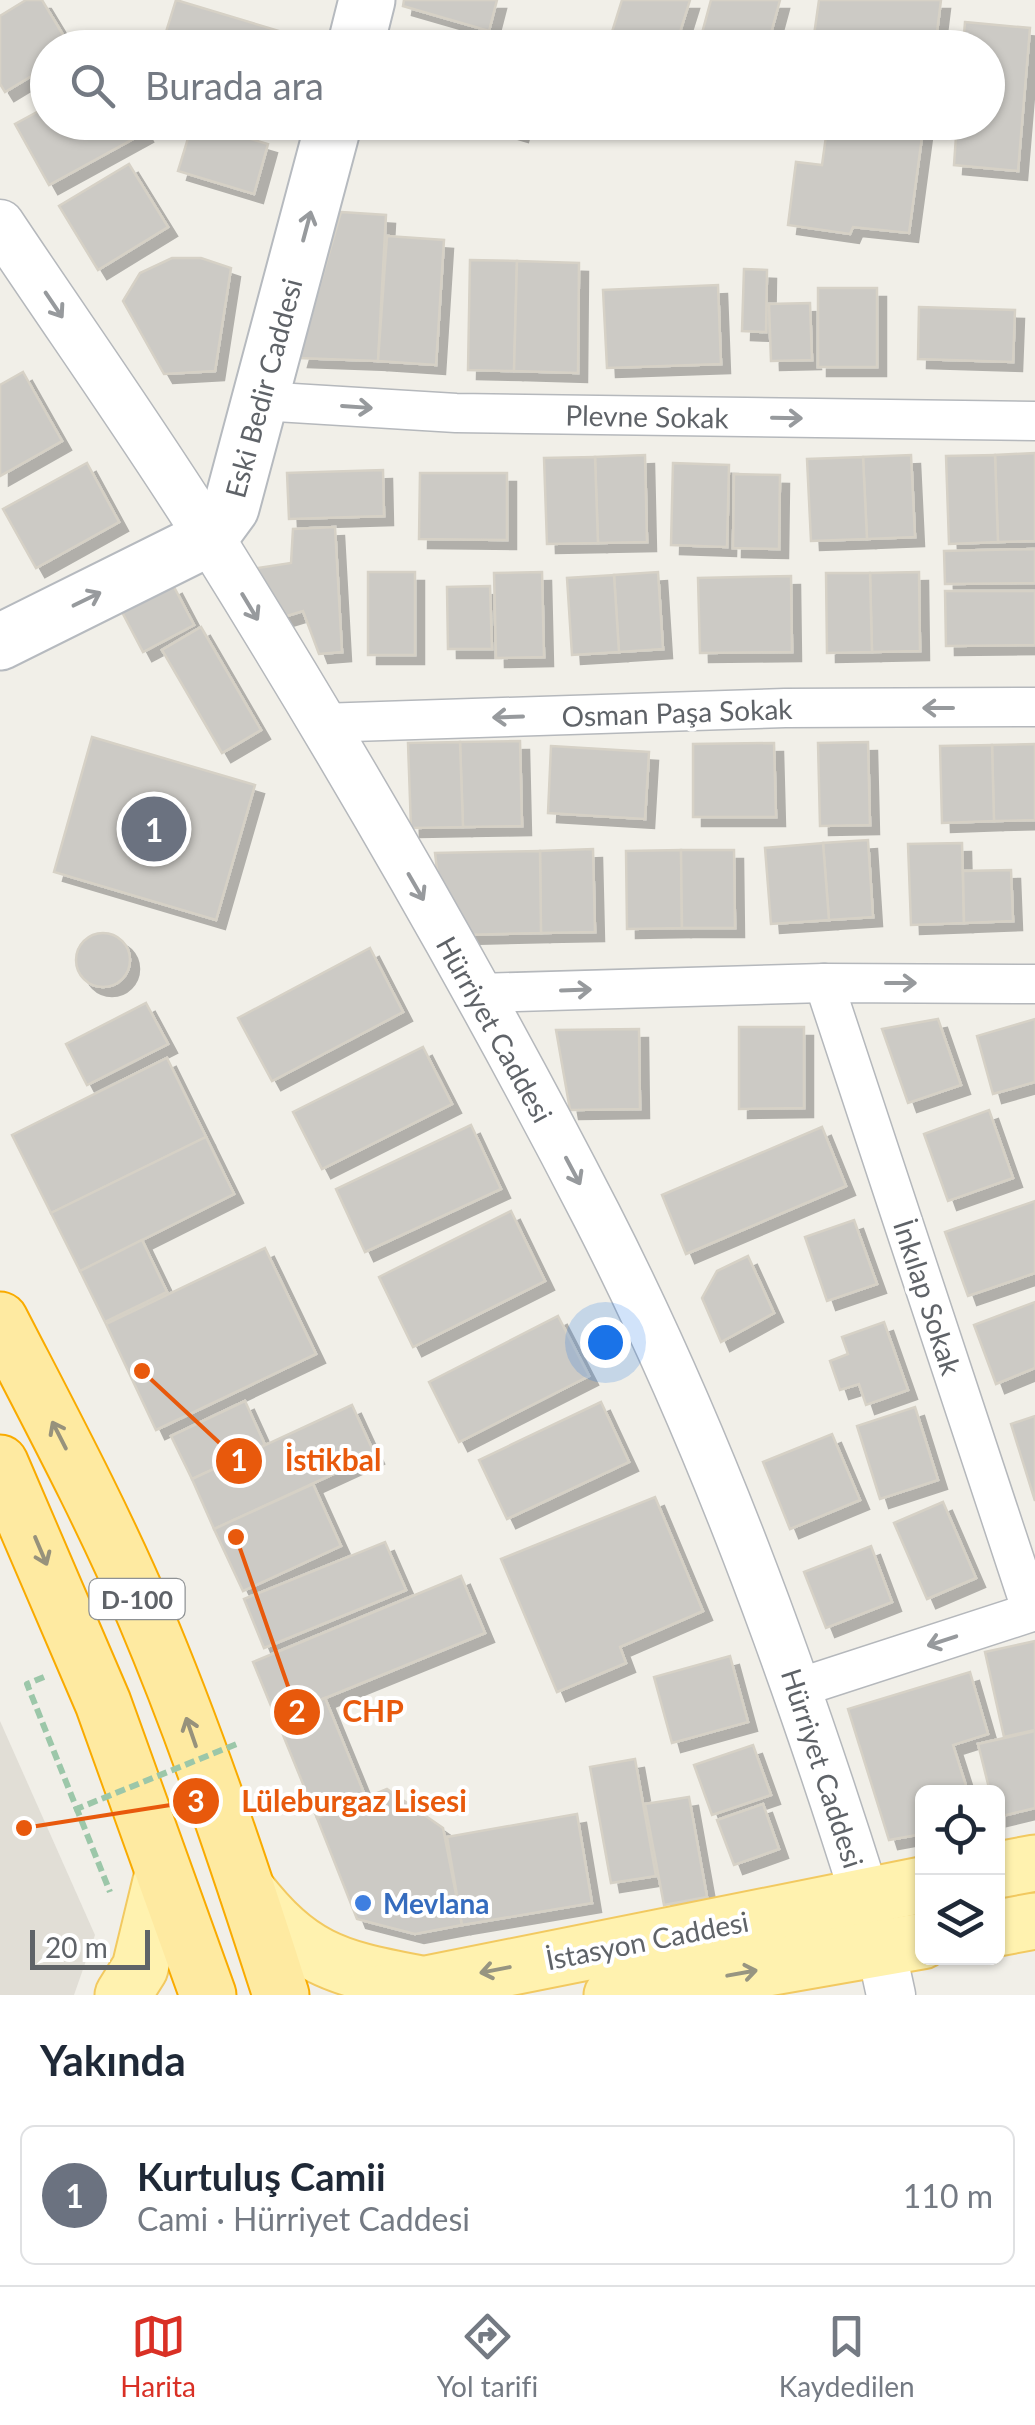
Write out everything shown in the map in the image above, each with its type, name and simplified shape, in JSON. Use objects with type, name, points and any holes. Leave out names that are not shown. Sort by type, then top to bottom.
[{"type":"highway","name":"D-100","points":[[0,1320],[85,1485],[144,1614],[247,1890],[281,1995]]},
{"type":"highway","name":"D-100","points":[[0,1463],[103,1703],[208,1995]]},
{"type":"main road","points":[[359,30],[367,0]]},
{"type":"main road","name":"Eski Bedir Caddesi","points":[[210,538],[231,508],[329,140]]},
{"type":"main road","points":[[0,642],[210,538]]},
{"type":"main road","points":[[1005,1869],[1035,1863]]},
{"type":"main road","points":[[123,1995],[140,1968],[163,1872]]},
{"type":"main road","name":"İstasyon Caddesi","points":[[398,1990],[915,1886]]},
{"type":"main road","points":[[247,1890],[277,1928],[301,1946],[398,1990]]},
{"type":"main road","points":[[865,1896],[898,1962]]},
{"type":"main road","points":[[1005,1927],[1035,1921]]},
{"type":"main road","name":"İstasyon Caddesi","points":[[612,1995],[898,1962]]},
{"type":"street","name":"Hürriyet Caddesi","points":[[0,224],[210,538],[478,994],[599,1219],[676,1384],[798,1688],[865,1896]]},
{"type":"street","name":"Plevne Sokak","points":[[260,401],[456,413],[1035,421]]},
{"type":"street","name":"Osman Paşa Sokak","points":[[320,723],[786,708],[1035,708]]},
{"type":"street","points":[[478,994],[824,982],[1035,984]]},
{"type":"street","name":"İnkılap Sokak","points":[[824,982],[1034,1611]]},
{"type":"street","points":[[798,1688],[1034,1611]]},
{"type":"path","points":[[48,1735],[74,1810],[111,1895]]},
{"type":"path","points":[[74,1810],[239,1743]]},
{"type":"shaded area","points":[[0,1721],[95,1935],[74,1995],[0,1995]]},
{"type":"building","points":[[26,0],[42,0],[60,30],[30,30],[30,77],[5,92],[0,84],[0,16]]},
{"type":"building","points":[[176,0],[276,30],[167,30]]},
{"type":"building","points":[[404,0],[497,0],[489,30],[403,6]]},
{"type":"building","points":[[622,0],[690,0],[681,30],[613,30]]},
{"type":"building","points":[[711,0],[780,0],[772,30],[703,30]]},
{"type":"building","points":[[819,0],[941,0],[937,30],[815,30]]},
{"type":"building","points":[[965,22],[1030,28],[1018,171],[954,165],[956,140],[1005,140],[1005,30],[964,30]]},
{"type":"building","points":[[30,116],[30,140],[131,140],[49,185],[15,124]]},
{"type":"building","points":[[187,140],[254,140],[268,144],[254,194],[178,171]]},
{"type":"building","points":[[825,140],[922,140],[909,233],[853,227],[850,234],[788,225],[796,162],[822,165]]},
{"type":"building","points":[[129,164],[168,227],[98,270],[59,206]]},
{"type":"building","points":[[341,212],[386,215],[378,361],[299,358]]},
{"type":"building","points":[[387,236],[444,240],[436,365],[378,361]]},
{"type":"building","points":[[172,258],[201,258],[231,268],[215,371],[164,374],[123,301],[140,273]]},
{"type":"building","points":[[470,260],[517,261],[514,371],[468,370]]},
{"type":"building","points":[[517,261],[579,263],[578,373],[514,371]]},
{"type":"building","points":[[744,269],[767,270],[766,332],[742,331]]},
{"type":"building","points":[[718,285],[721,364],[607,368],[603,290]]},
{"type":"building","points":[[818,288],[877,288],[877,367],[818,367]]},
{"type":"building","points":[[810,303],[812,360],[771,361],[769,304]]},
{"type":"building","points":[[919,307],[1015,310],[1013,362],[918,359]]},
{"type":"building","points":[[23,372],[62,441],[0,476],[0,385]]},
{"type":"building","points":[[1035,453],[1035,541],[998,542],[995,455]]},
{"type":"building","points":[[645,455],[647,542],[598,543],[595,457]]},
{"type":"building","points":[[911,455],[915,537],[867,539],[863,457]]},
{"type":"building","points":[[995,455],[998,542],[949,544],[946,456]]},
{"type":"building","points":[[595,457],[598,543],[547,544],[544,458]]},
{"type":"building","points":[[863,457],[867,539],[811,541],[807,459]]},
{"type":"building","points":[[87,463],[119,522],[36,568],[3,509]]},
{"type":"building","points":[[673,463],[729,465],[727,547],[671,545]]},
{"type":"building","points":[[383,470],[384,516],[289,519],[287,473]]},
{"type":"building","points":[[420,473],[507,473],[507,540],[419,539]]},
{"type":"building","points":[[734,474],[780,475],[779,549],[733,548]]},
{"type":"building","points":[[335,527],[342,652],[319,654],[303,611],[280,618],[268,604],[258,568],[291,563],[293,529]]},
{"type":"building","points":[[1035,549],[1035,583],[945,584],[944,551]]},
{"type":"building","points":[[368,572],[415,572],[415,655],[368,655]]},
{"type":"building","points":[[542,572],[544,657],[496,658],[494,573]]},
{"type":"building","points":[[658,572],[663,649],[619,652],[614,575]]},
{"type":"building","points":[[919,572],[920,651],[872,652],[870,573]]},
{"type":"building","points":[[826,573],[870,573],[872,652],[827,653]]},
{"type":"building","points":[[614,575],[619,652],[572,655],[567,578]]},
{"type":"building","points":[[791,576],[792,652],[700,653],[698,578]]},
{"type":"building","points":[[173,585],[194,625],[143,652],[122,612]]},
{"type":"building","points":[[490,586],[492,649],[448,649],[447,587]]},
{"type":"building","points":[[945,591],[1035,591],[1035,645],[946,646]]},
{"type":"building","points":[[201,627],[261,730],[222,753],[162,650]]},
{"type":"building","points":[[92,737],[255,785],[216,920],[54,872]]},
{"type":"building","points":[[520,741],[522,826],[463,827],[460,742]]},
{"type":"building","points":[[460,742],[463,827],[411,828],[408,743]]},
{"type":"building","points":[[868,742],[870,825],[820,826],[818,743]]},
{"type":"building","points":[[774,743],[776,817],[693,817],[693,744]]},
{"type":"building","points":[[1035,744],[1035,820],[994,821],[992,745]]},
{"type":"building","points":[[992,745],[994,821],[942,823],[940,746]]},
{"type":"building","points":[[551,746],[649,752],[645,819],[548,813]]},
{"type":"building","points":[[868,840],[873,917],[829,920],[823,843]]},
{"type":"building","points":[[823,843],[829,920],[771,924],[765,848]]},
{"type":"building","points":[[962,843],[964,923],[911,925],[908,844]]},
{"type":"building","points":[[593,849],[595,932],[541,933],[540,851]]},
{"type":"building","points":[[681,850],[682,928],[627,929],[626,851]]},
{"type":"building","points":[[681,850],[734,850],[735,928],[682,928]]},
{"type":"building","points":[[540,851],[541,933],[461,935],[439,887],[435,853]]},
{"type":"building","points":[[1011,870],[1013,921],[964,923],[963,871]]},
{"type":"building","points":[[103,933],[122,941],[130,960],[122,979],[103,987],[84,979],[76,960],[84,941]]},
{"type":"building","points":[[370,948],[403,1012],[272,1081],[238,1018]]},
{"type":"building","points":[[146,1003],[168,1044],[87,1085],[66,1044]]},
{"type":"building","points":[[938,1019],[961,1085],[908,1103],[882,1029]]},
{"type":"building","points":[[1035,1019],[1035,1082],[993,1094],[977,1036]]},
{"type":"building","points":[[739,1027],[804,1027],[804,1108],[739,1109]]},
{"type":"building","points":[[639,1029],[640,1109],[570,1110],[556,1030]]},
{"type":"building","points":[[423,1047],[452,1104],[322,1169],[293,1112]]},
{"type":"building","points":[[167,1058],[206,1137],[51,1213],[12,1135]]},
{"type":"building","points":[[989,1110],[1013,1178],[948,1201],[924,1134]]},
{"type":"building","points":[[471,1125],[501,1189],[365,1252],[336,1189]]},
{"type":"building","points":[[822,1127],[846,1186],[686,1254],[662,1195]]},
{"type":"building","points":[[206,1137],[234,1194],[80,1271],[51,1213]]},
{"type":"building","points":[[1035,1201],[1035,1273],[968,1296],[945,1232]]},
{"type":"building","points":[[511,1211],[545,1281],[413,1347],[379,1277]]},
{"type":"building","points":[[854,1220],[877,1284],[827,1301],[805,1237]]},
{"type":"building","points":[[142,1240],[167,1292],[105,1322],[80,1271]]},
{"type":"building","points":[[265,1248],[316,1354],[156,1430],[106,1324]]},
{"type":"building","points":[[748,1256],[774,1313],[721,1342],[702,1298],[717,1271]]},
{"type":"building","points":[[1035,1302],[1035,1368],[996,1384],[974,1325]]},
{"type":"building","points":[[558,1316],[589,1376],[459,1442],[429,1382]]},
{"type":"building","points":[[884,1322],[908,1390],[866,1405],[859,1384],[840,1390],[830,1361],[848,1354],[842,1337]]},
{"type":"building","points":[[245,1401],[265,1445],[192,1479],[171,1436]]},
{"type":"building","points":[[601,1402],[629,1462],[507,1519],[479,1460]]},
{"type":"building","points":[[352,1405],[375,1455],[214,1529],[192,1479]]},
{"type":"building","points":[[915,1407],[938,1480],[880,1499],[857,1426]]},
{"type":"building","points":[[1035,1416],[1035,1501],[1011,1424]]},
{"type":"building","points":[[832,1434],[860,1500],[790,1529],[763,1462]]},
{"type":"building","points":[[313,1484],[341,1546],[243,1591],[214,1529]]},
{"type":"building","points":[[655,1497],[703,1611],[620,1647],[626,1663],[557,1692],[501,1559]]},
{"type":"building","points":[[943,1502],[976,1578],[927,1599],[894,1523]]},
{"type":"building","points":[[385,1542],[406,1590],[264,1648],[244,1599]]},
{"type":"building","points":[[871,1546],[892,1602],[826,1628],[804,1572]]},
{"type":"building","points":[[461,1576],[485,1633],[276,1718],[253,1662]]},
{"type":"building","points":[[1035,1641],[1035,1730],[1004,1737],[985,1652]]},
{"type":"building","points":[[730,1656],[748,1722],[672,1743],[654,1677]]},
{"type":"building","points":[[970,1672],[988,1734],[953,1745],[966,1785],[915,1785],[915,1835],[889,1840],[848,1709]]},
{"type":"building","points":[[325,1698],[366,1798],[317,1818],[276,1718]]},
{"type":"building","points":[[1035,1731],[1035,1808],[1005,1815],[1005,1785],[988,1785],[978,1744]]},
{"type":"building","points":[[753,1745],[771,1795],[712,1815],[694,1765]]},
{"type":"building","points":[[635,1759],[656,1876],[611,1883],[590,1767]]},
{"type":"building","points":[[387,1789],[443,1828],[462,1925],[415,1934],[357,1919],[317,1818]]},
{"type":"building","points":[[689,1797],[707,1897],[664,1905],[645,1804]]},
{"type":"building","points":[[763,1804],[779,1849],[734,1865],[717,1820]]},
{"type":"building","points":[[577,1814],[592,1903],[462,1925],[447,1837]]},
{"type":"place","name":"Kurtuluş Camii","points":[[154,829]]},
{"type":"place","name":"İstikbal","points":[[142,1371]]},
{"type":"place","name":"CHP","points":[[236,1537]]},
{"type":"place","name":"Lüleburgaz Lisesi","points":[[24,1828]]},
{"type":"place","name":"Mevlana","points":[[363,1903]]}]
